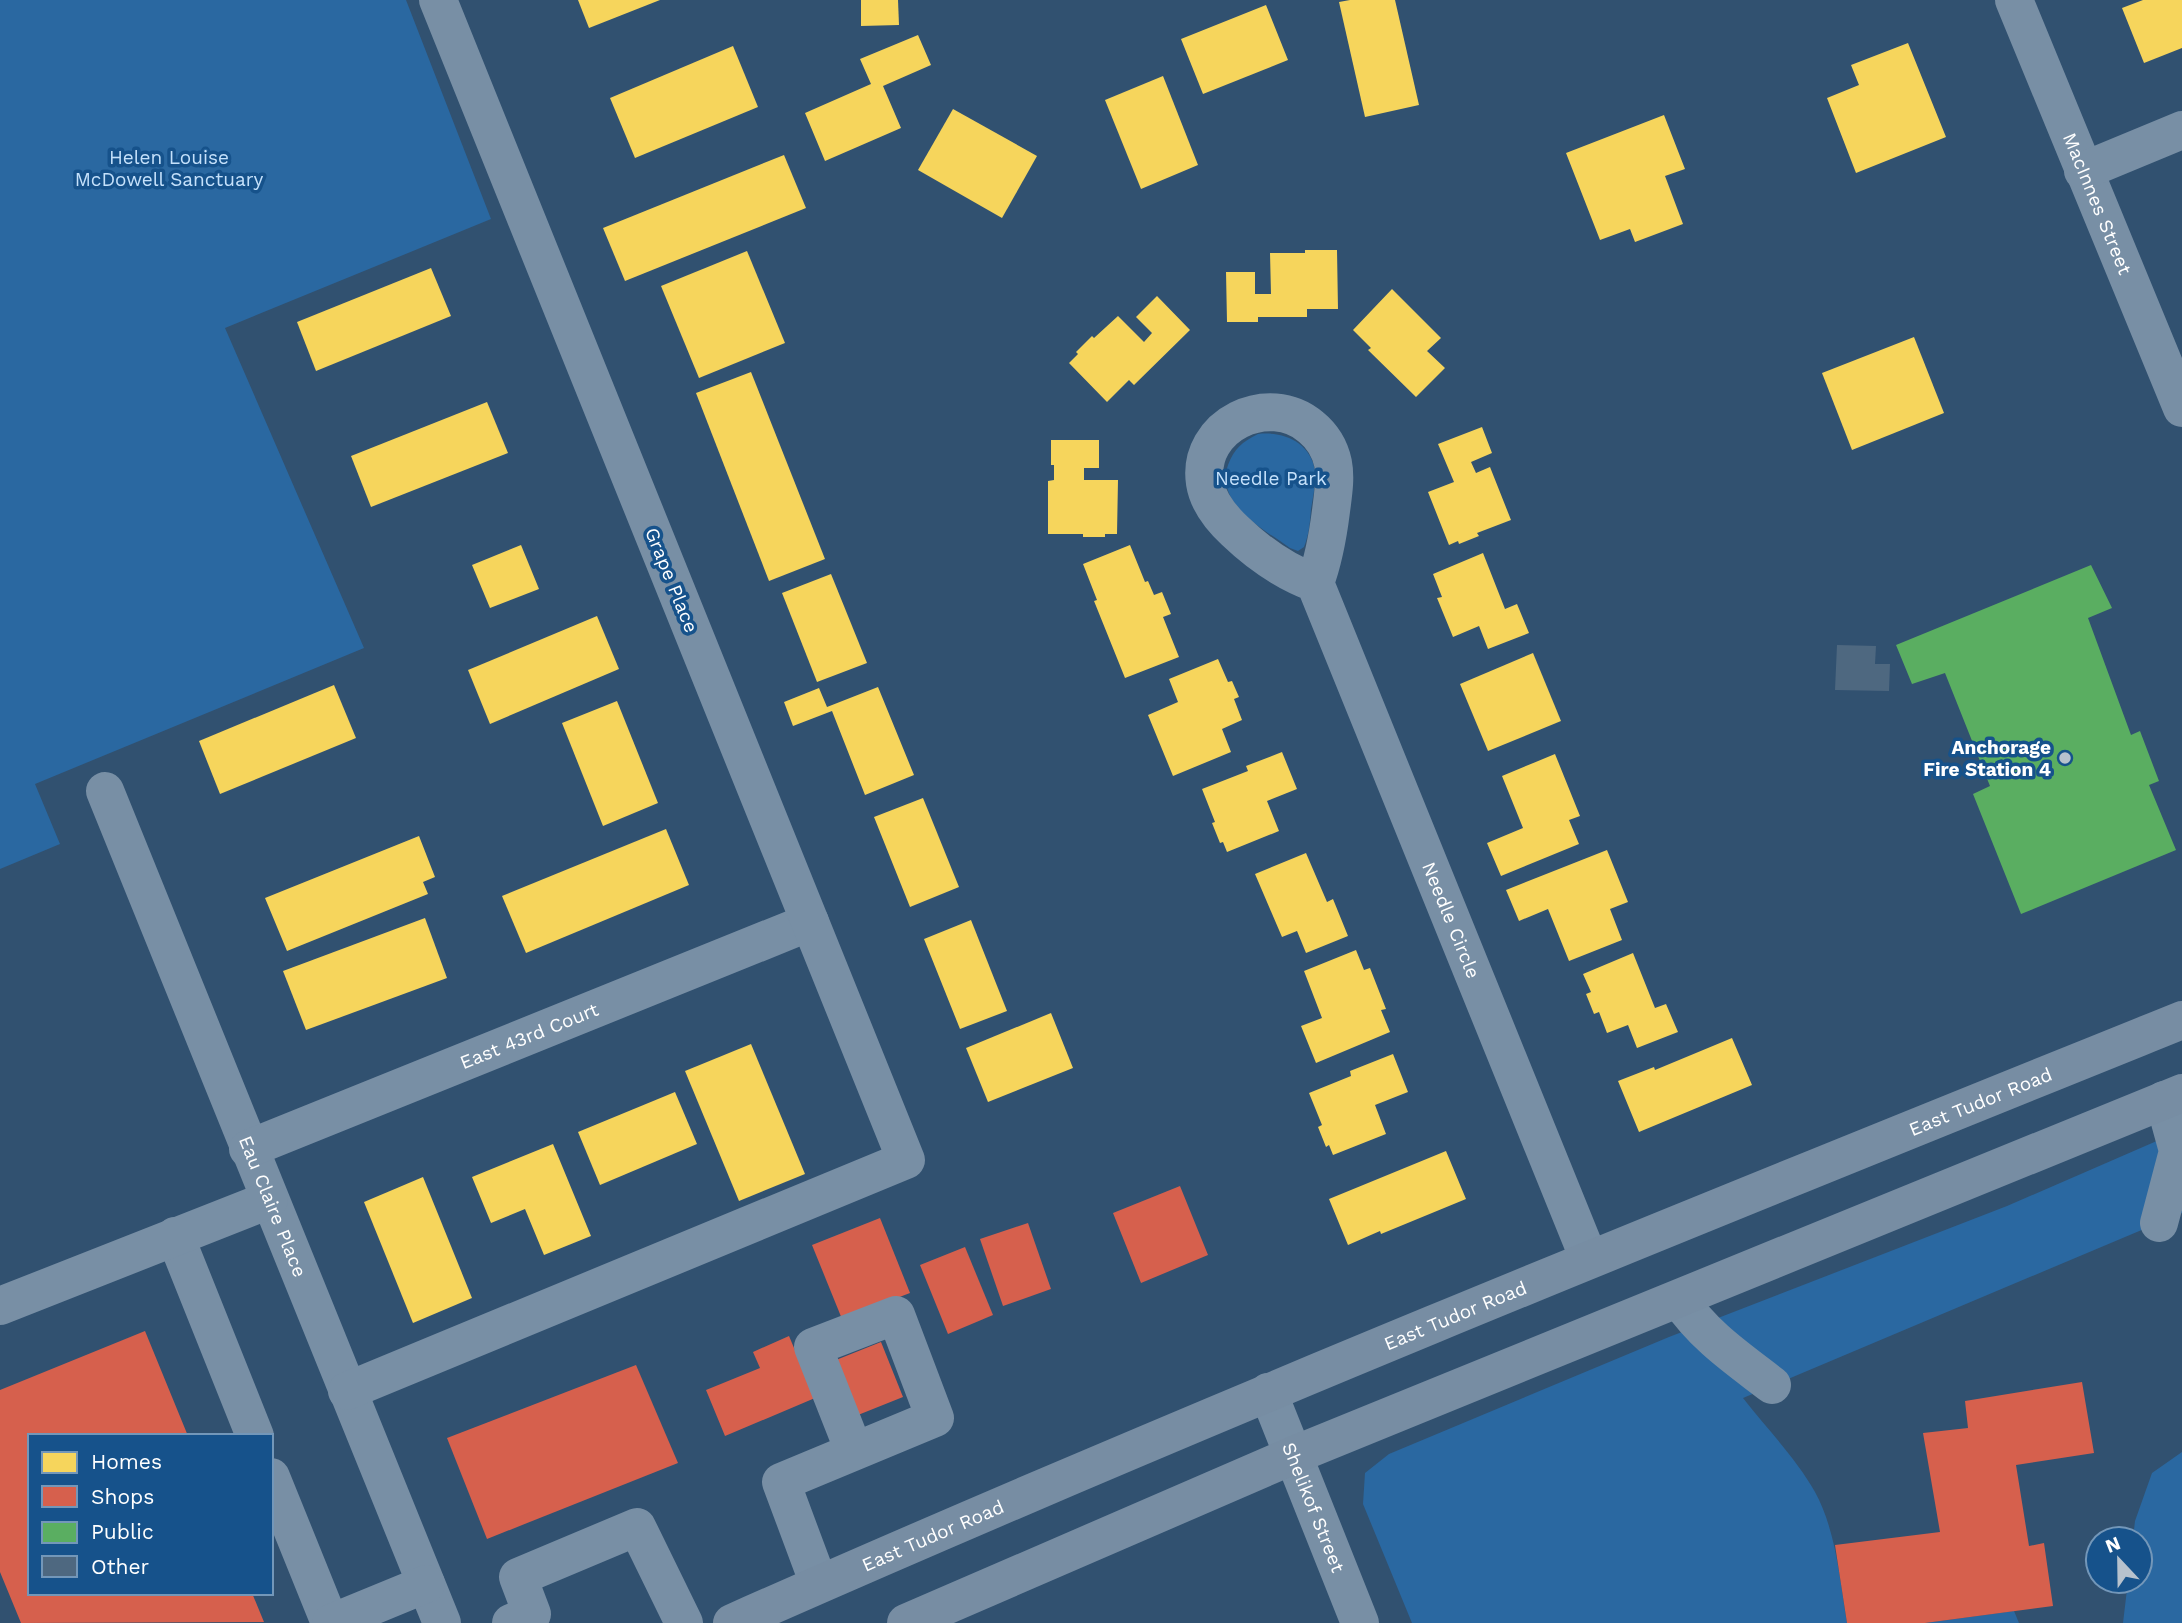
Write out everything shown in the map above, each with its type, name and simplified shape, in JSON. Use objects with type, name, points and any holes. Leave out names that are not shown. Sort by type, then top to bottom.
[{"type":"main road","name":"East Tudor Road","points":[[732,1623],[1268,1392],[1589,1259],[2182,1020]]},
{"type":"main road","points":[[906,1623],[1294,1455],[2173,1096]]},
{"type":"street","name":"Grape Place","points":[[347,1391],[906,1160],[438,0]]},
{"type":"street","name":"MacInnes Street","points":[[2014,0],[2182,408]]},
{"type":"street","points":[[2084,171],[2182,130]]},
{"type":"street","name":"Needle Circle","points":[[1315,583],[1589,1259]]},
{"type":"street","name":"Eau Claire Place","points":[[105,791],[442,1623]]},
{"type":"street","name":"East 43rd Court","points":[[248,1149],[810,922]]},
{"type":"street","points":[[2159,1223],[2180,1152],[2173,1096]]},
{"type":"street","points":[[0,1306],[269,1200]]},
{"type":"street","points":[[175,1236],[254,1434]]},
{"type":"street","points":[[1679,1299],[1693,1320],[1716,1342],[1772,1385]]},
{"type":"street","name":"Shelikof Street","points":[[1268,1392],[1360,1623]]},
{"type":"street","points":[[819,1584],[781,1482],[853,1451]]},
{"type":"street","points":[[273,1483],[330,1623],[426,1584]]},
{"type":"street","points":[[526,1620],[517,1577],[637,1527],[669,1619]]},
{"type":"green space","name":"Helen Louise McDowell Sanctuary","points":[[0,0],[406,0],[491,219],[225,328],[364,648],[35,784],[60,844],[0,869]]},
{"type":"green space","name":"Needle Park","points":[[1258,434],[1277,434],[1294,440],[1308,453],[1312,461],[1315,481],[1309,528],[1304,547],[1298,551],[1244,514],[1229,492],[1226,479],[1230,459],[1239,446]]},
{"type":"green space","points":[[2182,1130],[2182,1213],[1743,1398],[1799,1467],[1822,1507],[1836,1556],[1847,1623],[1412,1623],[1363,1504],[1365,1473],[1389,1454],[1669,1337],[2007,1206]]},
{"type":"green space","points":[[2182,1452],[2182,1623],[2123,1623],[2126,1595],[2154,1595],[2154,1525],[2135,1525],[2152,1473]]},
{"type":"green space","points":[[2014,1611],[2019,1623],[1925,1623]]},
{"type":"building: Homes","points":[[578,0],[660,0],[589,28]]},
{"type":"building: Homes","points":[[861,0],[898,0],[899,25],[861,26]]},
{"type":"building: Homes","points":[[1395,0],[1419,105],[1365,117],[1339,2]]},
{"type":"building: Homes","points":[[2143,0],[2182,0],[2182,48],[2144,63],[2122,8]]},
{"type":"building: Homes","points":[[1266,5],[1288,60],[1203,94],[1181,39]]},
{"type":"building: Homes","points":[[918,35],[931,65],[883,86],[901,128],[825,161],[805,113],[871,84],[860,59]]},
{"type":"building: Homes","points":[[1908,43],[1946,137],[1856,173],[1827,98],[1859,85],[1851,65]]},
{"type":"building: Homes","points":[[733,46],[758,107],[635,158],[610,98]]},
{"type":"building: Homes","points":[[1163,76],[1198,165],[1141,189],[1105,100]]},
{"type":"building: Homes","points":[[953,109],[1037,156],[1002,218],[918,170]]},
{"type":"building: Homes","points":[[1664,115],[1685,169],[1665,176],[1683,224],[1635,242],[1630,229],[1600,240],[1566,153]]},
{"type":"building: Homes","points":[[784,155],[806,208],[625,281],[603,228]]},
{"type":"building: Homes","points":[[1305,250],[1337,250],[1338,309],[1307,309],[1307,317],[1258,317],[1258,322],[1227,322],[1226,272],[1255,272],[1255,294],[1271,294],[1270,253],[1305,253]]},
{"type":"building: Homes","points":[[747,251],[785,343],[699,378],[661,286]]},
{"type":"building: Homes","points":[[431,268],[451,316],[316,371],[297,322]]},
{"type":"building: Homes","points":[[1392,289],[1441,338],[1427,351],[1445,368],[1416,397],[1368,350],[1371,348],[1353,330]]},
{"type":"building: Homes","points":[[1157,296],[1190,330],[1134,385],[1129,380],[1107,402],[1069,363],[1092,336],[1094,338],[1118,316],[1144,342],[1152,333],[1136,317]]},
{"type":"building: Homes","points":[[1914,337],[1944,413],[1852,450],[1822,373]]},
{"type":"building: Homes","points":[[751,372],[825,559],[769,581],[696,393]]},
{"type":"building: Homes","points":[[487,402],[508,453],[371,507],[351,456]]},
{"type":"building: Homes","points":[[1482,427],[1492,453],[1471,462],[1476,473],[1490,467],[1511,520],[1477,533],[1479,536],[1449,545],[1428,492],[1454,482],[1438,444]]},
{"type":"building: Homes","points":[[1051,440],[1099,440],[1099,468],[1084,468],[1084,480],[1118,480],[1117,534],[1083,537],[1083,534],[1048,534],[1048,481],[1054,480]]},
{"type":"building: Homes","points":[[521,545],[539,589],[490,608],[472,565]]},
{"type":"building: Homes","points":[[1130,545],[1145,582],[1148,581],[1154,595],[1162,592],[1171,614],[1163,617],[1179,657],[1125,678],[1094,601],[1097,600],[1083,564]]},
{"type":"building: Homes","points":[[1483,553],[1505,609],[1517,604],[1529,633],[1488,649],[1479,626],[1453,637],[1437,598],[1442,597],[1433,574]]},
{"type":"building: Homes","points":[[831,574],[867,663],[817,682],[782,593]]},
{"type":"building: Homes","points":[[597,616],[619,669],[490,724],[468,670]]},
{"type":"building: Homes","points":[[1533,653],[1561,721],[1488,751],[1460,684]]},
{"type":"building: Homes","points":[[1218,659],[1228,682],[1232,681],[1239,697],[1234,699],[1242,720],[1222,729],[1231,752],[1173,776],[1148,715],[1178,702],[1169,679]]},
{"type":"building: Homes","points":[[334,685],[356,738],[220,794],[199,741]]},
{"type":"building: Homes","points":[[878,687],[914,775],[865,795],[832,711],[793,726],[784,702],[819,688],[827,707]]},
{"type":"building: Homes","points":[[617,701],[658,803],[603,826],[562,723]]},
{"type":"building: Homes","points":[[1282,752],[1297,789],[1267,801],[1279,831],[1227,852],[1212,823],[1215,822],[1202,789],[1248,771],[1246,766]]},
{"type":"building: Homes","points":[[1555,754],[1580,816],[1569,820],[1579,844],[1501,876],[1487,843],[1523,828],[1502,776]]},
{"type":"building: Homes","points":[[923,798],[959,887],[910,907],[874,817]]},
{"type":"building: Homes","points":[[666,829],[689,885],[526,953],[502,896]]},
{"type":"building: Homes","points":[[419,836],[435,877],[423,882],[428,894],[287,951],[265,898]]},
{"type":"building: Homes","points":[[1607,850],[1628,902],[1610,909],[1622,940],[1569,961],[1548,909],[1519,921],[1506,890]]},
{"type":"building: Homes","points":[[1306,853],[1327,902],[1333,899],[1348,936],[1306,953],[1297,931],[1282,937],[1255,874]]},
{"type":"building: Homes","points":[[425,918],[447,978],[306,1030],[283,971]]},
{"type":"building: Homes","points":[[971,920],[1007,1011],[960,1029],[924,939]]},
{"type":"building: Homes","points":[[1356,950],[1364,970],[1370,968],[1386,1009],[1381,1010],[1390,1032],[1316,1063],[1301,1026],[1322,1018],[1304,971]]},
{"type":"building: Homes","points":[[1633,953],[1655,1008],[1666,1004],[1678,1032],[1637,1048],[1628,1025],[1607,1033],[1599,1012],[1594,1014],[1586,994],[1591,992],[1583,974]]},
{"type":"building: Homes","points":[[1051,1013],[1073,1068],[988,1102],[966,1048]]},
{"type":"building: Homes","points":[[1732,1038],[1752,1085],[1639,1132],[1618,1081],[1654,1067],[1655,1070]]},
{"type":"building: Homes","points":[[751,1044],[805,1174],[739,1201],[685,1071]]},
{"type":"building: Homes","points":[[1393,1054],[1408,1092],[1375,1105],[1386,1134],[1333,1155],[1329,1145],[1326,1147],[1318,1127],[1322,1125],[1309,1093],[1351,1076],[1350,1071]]},
{"type":"building: Homes","points":[[675,1092],[697,1144],[600,1185],[578,1132]]},
{"type":"building: Homes","points":[[553,1144],[591,1236],[544,1255],[525,1209],[491,1223],[472,1177]]},
{"type":"building: Homes","points":[[1446,1151],[1466,1199],[1348,1245],[1329,1199]]},
{"type":"building: Homes","points":[[423,1177],[472,1298],[413,1323],[364,1202]]},
{"type":"building: Shops","points":[[1180,1186],[1208,1255],[1141,1283],[1113,1213]]},
{"type":"building: Shops","points":[[880,1218],[910,1293],[842,1319],[812,1245]]},
{"type":"building: Shops","points":[[1028,1223],[1051,1289],[1003,1306],[980,1239]]},
{"type":"building: Shops","points":[[965,1247],[993,1315],[948,1334],[920,1265]]},
{"type":"building: Shops","points":[[145,1331],[187,1434],[28,1434],[28,1595],[253,1595],[264,1622],[21,1623],[0,1572],[0,1390]]},
{"type":"building: Shops","points":[[789,1336],[815,1398],[725,1436],[706,1390],[760,1368],[753,1352]]},
{"type":"building: Shops","points":[[881,1342],[903,1397],[858,1415],[836,1360]]},
{"type":"building: Shops","points":[[636,1365],[678,1463],[487,1539],[447,1438]]},
{"type":"building: Shops","points":[[2082,1382],[2094,1453],[2016,1465],[2029,1546],[2044,1543],[2053,1606],[1925,1623],[1847,1623],[1835,1545],[1940,1532],[1923,1433],[1968,1428],[1965,1401]]},
{"type":"building: Public","name":"Anchorage Fire Station 4","points":[[2091,565],[2112,608],[2088,618],[2131,735],[2140,731],[2159,781],[2149,785],[2176,850],[2021,914],[1973,794],[1990,786],[1945,673],[1912,684],[1896,645]]},
{"type":"building: Other","points":[[1837,645],[1876,646],[1875,664],[1890,664],[1889,691],[1835,690]]},
{"type":"place","name":"Anchorage Fire Station 4","points":[[2065,758]]}]
